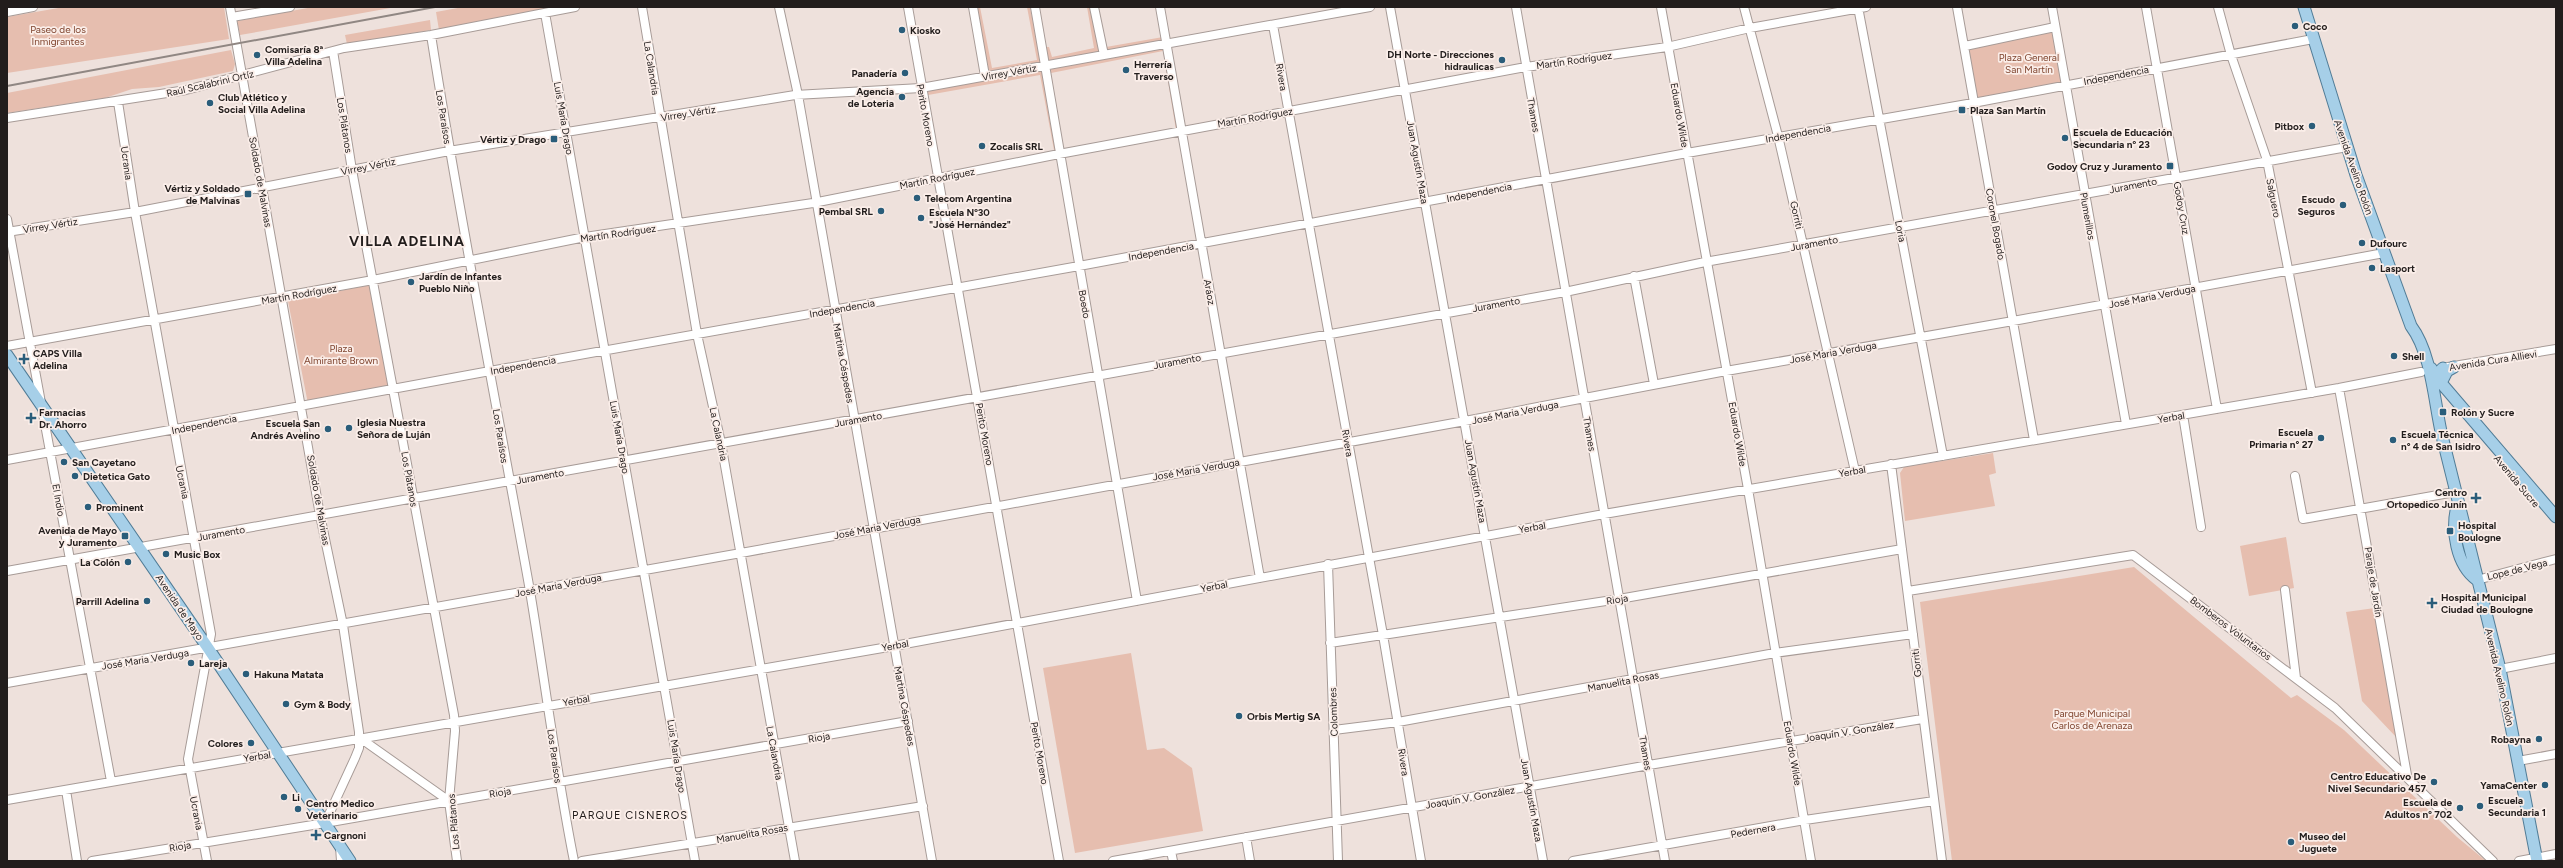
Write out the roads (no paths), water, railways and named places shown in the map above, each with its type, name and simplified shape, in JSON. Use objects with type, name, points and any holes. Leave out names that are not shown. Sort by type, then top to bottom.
[{"type":"main road","name":"Avenida Avelino Rolón","points":[[2304,7],[2347,147],[2411,326],[2418,336],[2438,406],[2439,424],[2500,669],[2537,859]]},
{"type":"main road","name":"Avenida Avelino Rolón","points":[[2411,326],[2412,338],[2425,364],[2432,411],[2439,424]]},
{"type":"main road","name":"Avenida de Mayo","points":[[7,355],[208,648],[350,861]]},
{"type":"main road","name":"Avenida Sucre","points":[[2425,364],[2556,518]]},
{"type":"main road","points":[[2440,381],[2438,371],[2449,367]]},
{"type":"main road","name":"Avenida Sucre","points":[[2440,381],[2442,391],[2556,526]]},
{"type":"main road","points":[[2438,406],[2445,403],[2453,404]]},
{"type":"street","points":[[7,12],[33,7]]},
{"type":"street","name":"Soldado de Malvinas","points":[[230,7],[283,297],[320,515],[343,624],[360,738],[355,758],[325,823]]},
{"type":"street","points":[[232,17],[290,7]]},
{"type":"street","name":"Raúl Scalabrini Ortíz","points":[[7,118],[118,102],[186,90],[333,51],[430,35],[575,7]]},
{"type":"street","name":"La Calandria","points":[[642,7],[697,334],[722,443],[795,861]]},
{"type":"street","name":"Martina Céspedes","points":[[779,7],[798,95],[834,309],[855,419],[932,861]]},
{"type":"street","name":"Perito Moreno","points":[[908,7],[921,88],[979,397],[1059,861]]},
{"type":"street","points":[[973,7],[985,76]]},
{"type":"street","name":"Boedo","points":[[1034,7],[1137,601]]},
{"type":"street","points":[[1094,7],[1104,55]]},
{"type":"street","name":"Aráoz","points":[[1160,7],[1260,578]]},
{"type":"street","name":"Virrey Vértiz","points":[[8,232],[135,212],[449,151],[798,95],[921,88],[1273,26],[1370,7]]},
{"type":"street","name":"Juan Agustín Maza","points":[[1390,7],[1486,535],[1499,617],[1543,861]]},
{"type":"street","name":"Thames","points":[[1516,7],[1665,861]]},
{"type":"street","name":"Eduardo Wilde","points":[[1661,7],[1705,262],[1748,489],[1811,861]]},
{"type":"street","name":"Gorriti","points":[[1744,7],[1778,136],[1855,471]]},
{"type":"street","name":"Martín Rodríguez","points":[[7,346],[153,318],[283,297],[585,237],[817,202],[1059,154],[1288,111],[1526,68],[1667,47],[1750,28],[1861,7]]},
{"type":"street","name":"Loria","points":[[1861,7],[1879,118],[1943,456]]},
{"type":"street","name":"Coronel Bogado","points":[[1957,7],[2034,440]]},
{"type":"street","name":"Plumerillos","points":[[2052,7],[2126,424]]},
{"type":"street","name":"Godoy Cruz","points":[[2146,7],[2197,287],[2217,409]]},
{"type":"street","name":"Salguero","points":[[2218,7],[2231,55],[2267,160],[2312,393]]},
{"type":"street","name":"Luis María Drago","points":[[545,13],[695,861]]},
{"type":"street","name":"Rivera","points":[[1273,26],[1369,556],[1421,861]]},
{"type":"street","points":[[1965,46],[2055,27]]},
{"type":"street","name":"Los Paraísos","points":[[430,35],[449,151],[529,590],[549,705],[558,782],[574,861]]},
{"type":"street","name":"Independencia","points":[[7,460],[605,350],[1201,244],[1778,136],[1973,103],[2313,39]]},
{"type":"street","name":"Los Plátanos","points":[[333,51],[352,170],[455,721],[449,801],[457,861]]},
{"type":"street","name":"Ucrania","points":[[118,102],[153,318],[173,430],[195,538],[210,634],[188,759],[207,861]]},
{"type":"street","name":"Juramento","points":[[7,571],[1566,292],[1634,276],[1705,262],[1994,211],[2176,176],[2347,147]]},
{"type":"street","name":"El Indio","points":[[7,219],[8,232],[29,342],[44,410],[69,559],[111,781]]},
{"type":"street","name":"José Maria Verduga","points":[[7,683],[741,553],[997,505],[1348,443],[1654,384],[2013,322],[2384,253]]},
{"type":"street","points":[[1634,276],[1654,384]]},
{"type":"street","name":"Avenida Cura Allievi","points":[[2425,364],[2449,367],[2556,350]]},
{"type":"street","name":"Yerbal","points":[[7,800],[189,767],[278,753],[455,721],[894,646],[1260,578],[1369,556],[1604,514],[2312,393],[2339,388],[2425,364]]},
{"type":"street","name":"Paraje de Jardín","points":[[2339,388],[2362,510],[2407,775]]},
{"type":"street","points":[[2183,415],[2202,527]]},
{"type":"street","name":"Gorriti","points":[[1891,464],[1908,591],[1922,719],[1942,861]]},
{"type":"street","points":[[2295,476],[2303,519],[2362,510],[2456,492]]},
{"type":"street","name":"Rioja","points":[[1330,643],[1619,599],[1762,572],[1902,549]]},
{"type":"street","name":"Bomberos Voluntarios","points":[[1908,591],[2133,555],[2335,708],[2407,775],[2493,861]]},
{"type":"street","name":"Lope de Vega","points":[[2477,580],[2556,559]]},
{"type":"street","name":"Colombres","points":[[1328,564],[1338,861]]},
{"type":"street","points":[[2285,590],[2296,678]]},
{"type":"street","name":"Manuelita Rosas","points":[[1334,730],[1398,722],[1775,653],[1913,634]]},
{"type":"street","points":[[2500,669],[2556,658]]},
{"type":"street","name":"Joaquín V. González","points":[[1113,861],[1648,765],[1922,719]]},
{"type":"street","name":"Rioja","points":[[92,861],[325,823],[908,722]]},
{"type":"street","points":[[360,738],[449,801]]},
{"type":"street","points":[[2518,761],[2556,754]]},
{"type":"street","points":[[66,790],[77,861]]},
{"type":"street","name":"Pedernera","points":[[1573,861],[1805,820],[1934,801]]},
{"type":"street","name":"Manuelita Rosas","points":[[582,861],[923,806]]},
{"type":"street","points":[[1246,837],[1250,861]]},
{"type":"street","points":[[339,844],[342,861]]},
{"type":"street","points":[[1171,851],[1173,861]]},
{"type":"street","points":[[2519,861],[2537,859],[2556,854]]},
{"type":"railway","points":[[7,86],[435,7]]},
{"type":"place","name":"Coco","points":[[2295,26]]},
{"type":"place","name":"Kiosko","points":[[902,30]]},
{"type":"place","name":"Comisaría 8ª Villa Adelina","points":[[257,55]]},
{"type":"place","name":"DH Norte - Direcciones hidraulicas","points":[[1502,60]]},
{"type":"place","name":"Herrería Traverso","points":[[1126,70]]},
{"type":"place","name":"Panadería","points":[[905,73]]},
{"type":"place","name":"Agencia de Loteria","points":[[902,97]]},
{"type":"place","name":"Club Atlético y Social Villa Adelina","points":[[210,103]]},
{"type":"place","name":"Plaza San Martín","points":[[1962,110]]},
{"type":"place","name":"Pitbox","points":[[2312,126]]},
{"type":"place","name":"Escuela de Educación Secundaria nº 23","points":[[2065,138]]},
{"type":"place","name":"Vértiz y Drago","points":[[554,139]]},
{"type":"place","name":"Zocalis SRL","points":[[982,146]]},
{"type":"place","name":"Godoy Cruz y Juramento","points":[[2170,166]]},
{"type":"place","name":"Vértiz y Soldado de Malvinas","points":[[248,194]]},
{"type":"place","name":"Telecom Argentina","points":[[917,198]]},
{"type":"place","name":"Escudo Seguros","points":[[2343,205]]},
{"type":"place","name":"Pembal SRL","points":[[881,211]]},
{"type":"place","name":"Escuela Nº30 \"José Hernández\"","points":[[921,218]]},
{"type":"place","name":"Dufourc","points":[[2362,243]]},
{"type":"place","name":"Lasport","points":[[2372,268]]},
{"type":"place","name":"Jardín de Infantes Pueblo Niño","points":[[411,282]]},
{"type":"place","name":"Shell","points":[[2394,356]]},
{"type":"place","name":"CAPS Villa Adelina","points":[[24,359]]},
{"type":"place","name":"Rolón y Sucre","points":[[2443,412]]},
{"type":"place","name":"Farmacias Dr. Ahorro","points":[[31,418]]},
{"type":"place","name":"Iglesia Nuestra Señora de Luján","points":[[349,428]]},
{"type":"place","name":"Escuela San Andrés Avelino","points":[[328,429]]},
{"type":"place","name":"Escuela Primaria n° 27","points":[[2321,438]]},
{"type":"place","name":"Escuela Técnica n° 4 de San Isidro","points":[[2393,440]]},
{"type":"place","name":"San Cayetano","points":[[64,462]]},
{"type":"place","name":"Dietetica Gato","points":[[75,476]]},
{"type":"place","name":"Centro Ortopedico Junín","points":[[2476,498]]},
{"type":"place","name":"Prominent","points":[[88,507]]},
{"type":"place","name":"Hospital Boulogne","points":[[2450,531]]},
{"type":"place","name":"Avenida de Mayo y Juramento","points":[[125,536]]},
{"type":"place","name":"Music Box","points":[[166,554]]},
{"type":"place","name":"La Colón","points":[[128,562]]},
{"type":"place","name":"Parrill Adelina","points":[[147,601]]},
{"type":"place","name":"Hospital Municipal Ciudad de Boulogne","points":[[2432,603]]},
{"type":"place","name":"Lareja","points":[[191,663]]},
{"type":"place","name":"Hakuna Matata","points":[[246,674]]},
{"type":"place","name":"Gym & Body","points":[[286,704]]},
{"type":"place","name":"Orbis Mertig SA","points":[[1239,716]]},
{"type":"place","name":"Robayna","points":[[2539,739]]},
{"type":"place","name":"Colores","points":[[251,743]]},
{"type":"place","name":"Centro Educativo De Nivel Secundario 457","points":[[2434,782]]},
{"type":"place","name":"YamaCenter","points":[[2545,785]]},
{"type":"place","name":"Li","points":[[284,797]]},
{"type":"place","name":"Escuela Secundaria 1","points":[[2480,806]]},
{"type":"place","name":"Escuela de Adultos nº 702","points":[[2460,808]]},
{"type":"place","name":"Centro Medico Veterinario","points":[[298,809]]},
{"type":"place","name":"Cargnoni","points":[[316,835]]},
{"type":"place","name":"Museo del Juguete","points":[[2291,842]]},
{"type":"district","name":"VILLA ADELINA","points":[[407,241]]},
{"type":"district","name":"PARQUE CISNEROS","points":[[630,815]]},
{"type":"park label","name":"Paseo de los Inmigrantes","points":[[58,34]]},
{"type":"park label","name":"Plaza General San Martín","points":[[2029,62]]},
{"type":"park label","name":"Plaza Almirante Brown","points":[[341,354]]},
{"type":"park label","name":"Parque Municipal Carlos de Arenaza","points":[[2092,718]]}]
